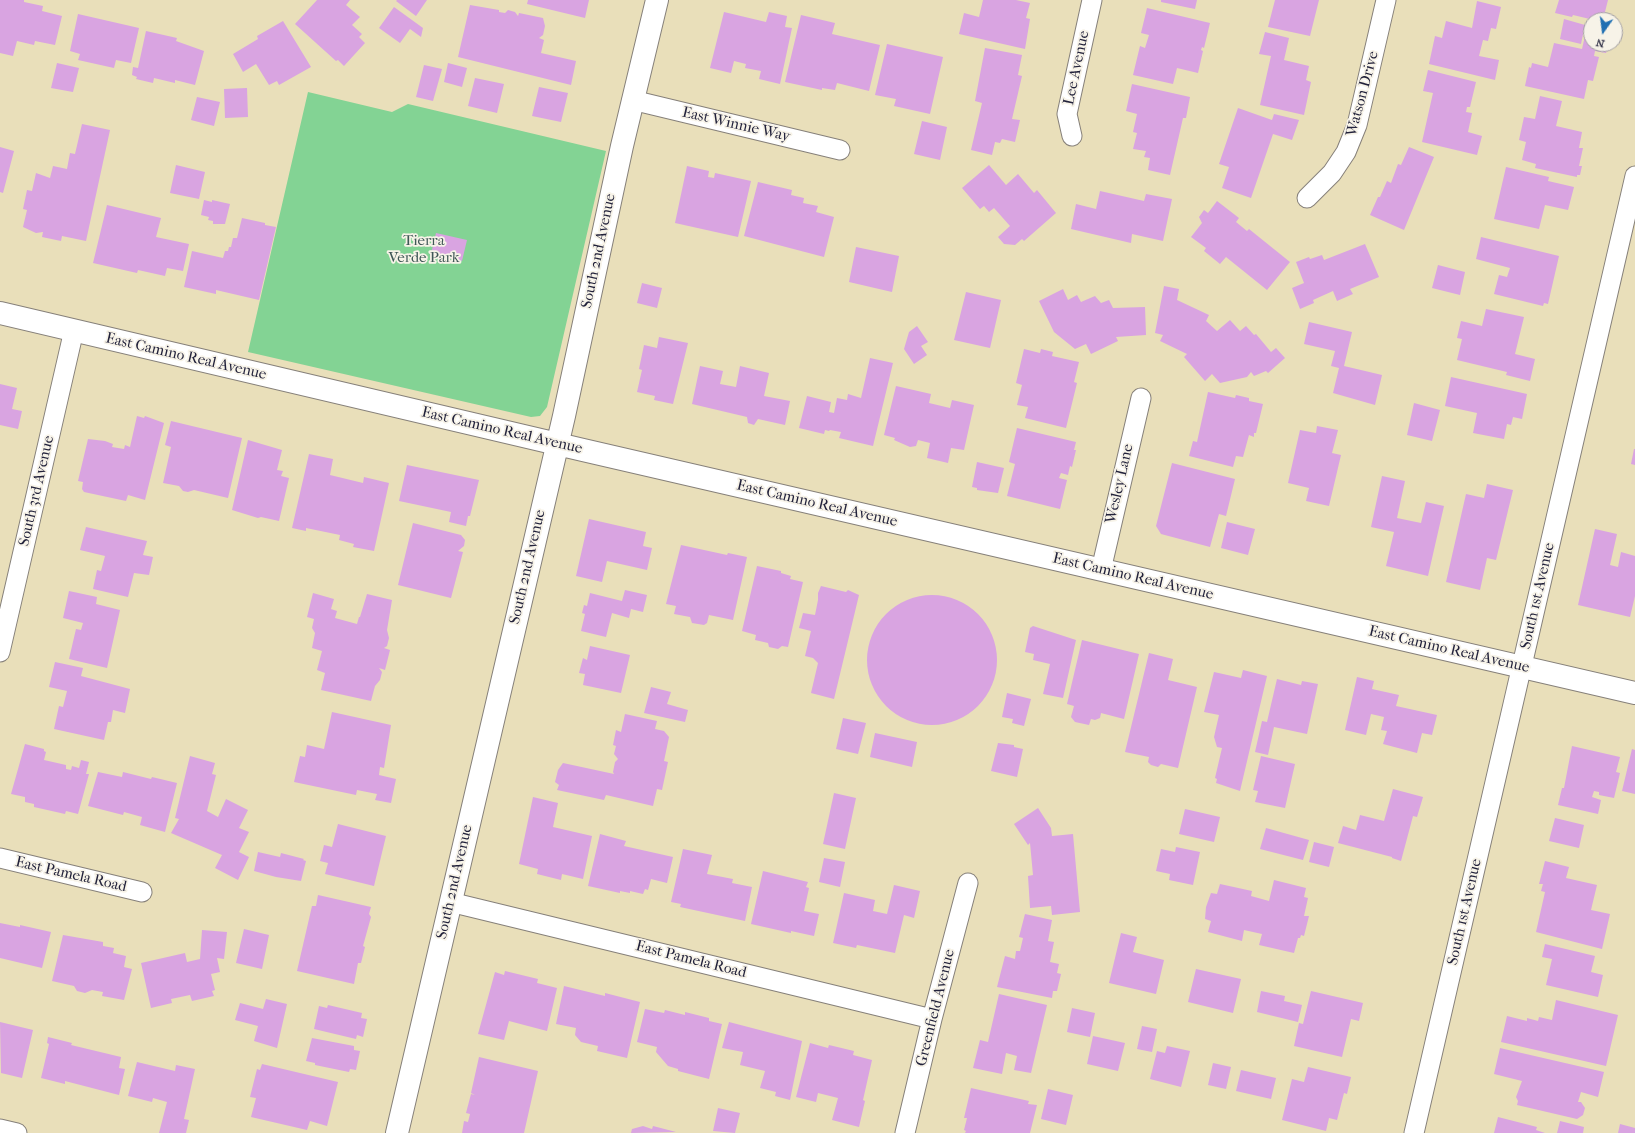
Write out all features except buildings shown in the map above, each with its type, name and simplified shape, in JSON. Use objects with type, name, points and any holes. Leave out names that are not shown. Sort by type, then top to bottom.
[{"type":"street","name":"South 2nd Avenue","points":[[397,1133],[557,444],[632,100],[656,0]]},
{"type":"street","name":"Lee Avenue","points":[[1072,136],[1067,114],[1092,0]]},
{"type":"street","name":"Watson Drive","points":[[1306,198],[1332,173],[1346,152],[1357,124],[1386,0]]},
{"type":"street","name":"East Winnie Way","points":[[632,100],[840,150]]},
{"type":"street","name":"South 1st Avenue","points":[[1414,1133],[1635,176]]},
{"type":"street","name":"East Camino Real Avenue","points":[[0,313],[557,444],[1635,693]]},
{"type":"street","name":"South 3rd Avenue","points":[[0,652],[74,330]]},
{"type":"street","name":"Wesley Lane","points":[[1101,570],[1140,398]]},
{"type":"street","name":"East Pamela Road","points":[[0,858],[142,892]]},
{"type":"street","name":"Greenfield Avenue","points":[[905,1133],[932,1019],[968,883]]},
{"type":"street","name":"East Pamela Road","points":[[450,902],[932,1019]]},
{"type":"street","points":[[0,1129],[17,1133]]},
{"type":"green space","name":"Tierra Verde Park","points":[[308,92],[392,112],[408,104],[606,151],[547,407],[540,416],[531,417],[248,352]]}]
